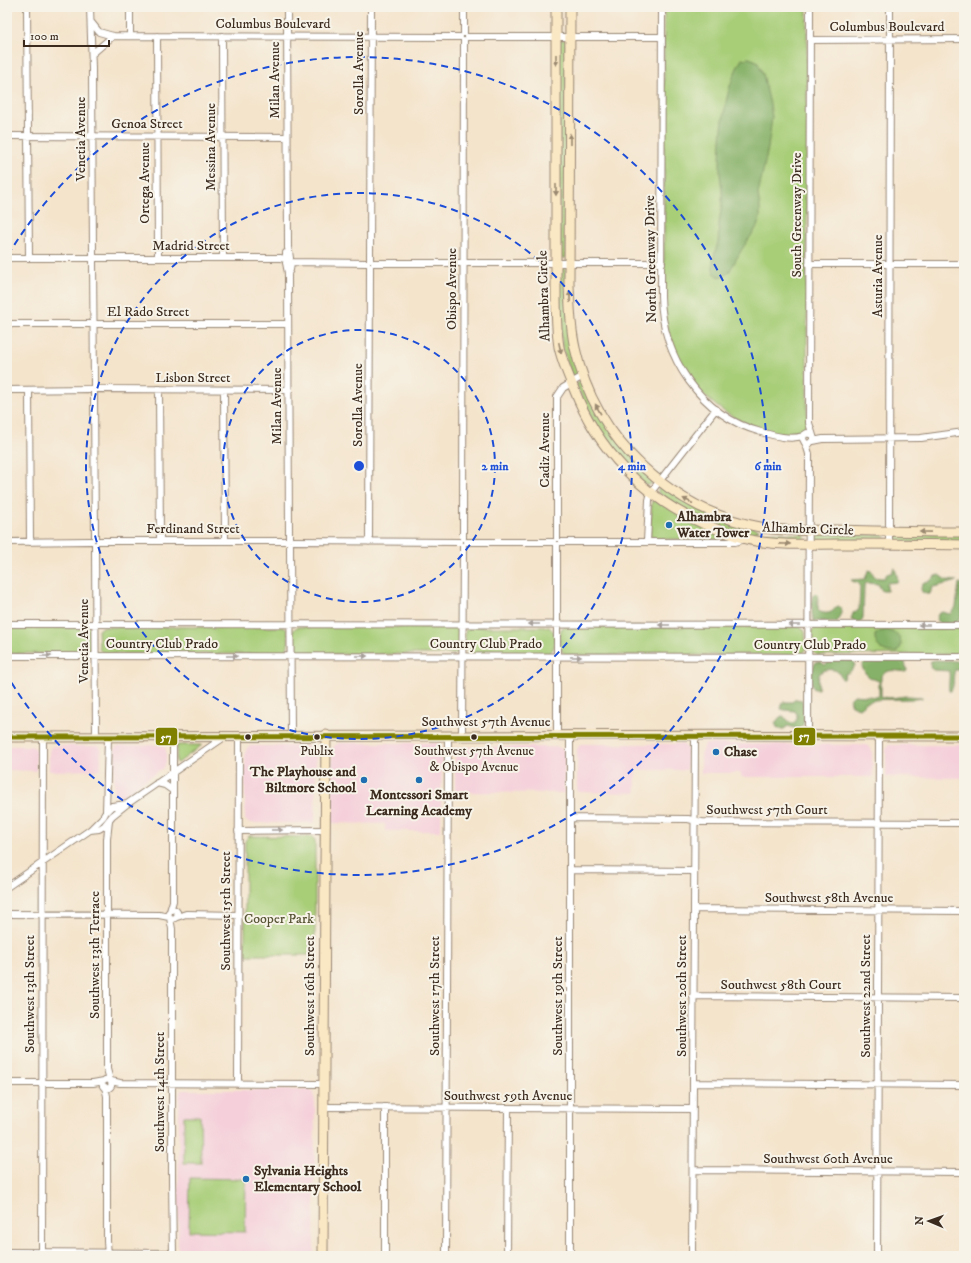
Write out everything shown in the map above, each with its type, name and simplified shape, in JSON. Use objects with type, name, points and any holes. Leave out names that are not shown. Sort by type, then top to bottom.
[{"type":"street","points":[[27,7],[29,258]]},
{"type":"street","name":"Venetia Avenue","points":[[89,7],[92,54],[93,136],[96,738]]},
{"type":"street","points":[[130,7],[130,36]]},
{"type":"street","name":"Milan Avenue","points":[[287,7],[288,261],[290,270],[288,273],[288,324],[291,736]]},
{"type":"street","name":"Sorolla Avenue","points":[[369,542],[371,7]]},
{"type":"street","name":"Obispo Avenue","points":[[462,736],[464,7]]},
{"type":"street","name":"Alhambra Circle","points":[[556,7],[556,310],[558,336],[563,361],[571,383],[584,414],[597,435],[628,473],[668,505],[692,518],[746,540],[769,543],[808,544],[964,545]]},
{"type":"street","name":"Alhambra Circle","points":[[570,7],[571,323],[576,352],[583,376],[598,409],[616,438],[638,462],[659,481],[681,497],[710,511],[745,524],[768,529],[964,532]]},
{"type":"street","name":"North Greenway Drive","points":[[662,7],[662,308],[664,327],[670,346],[679,366],[692,385],[701,396],[716,409],[734,421],[750,429],[775,436],[809,439],[890,438],[928,437],[964,432]]},
{"type":"street","name":"South Greenway Drive","points":[[809,439],[810,7]]},
{"type":"street","name":"Asturia Avenue","points":[[889,544],[890,7]]},
{"type":"street","name":"Columbus Boulevard","points":[[90,22],[100,33],[113,36],[662,37]]},
{"type":"street","points":[[92,54],[113,36]]},
{"type":"street","name":"Ortega Avenue","points":[[156,36],[158,257]]},
{"type":"street","name":"Messina Avenue","points":[[222,36],[223,258]]},
{"type":"street","name":"Columbus Boulevard","points":[[810,40],[964,39]]},
{"type":"street","name":"Genoa Street","points":[[7,136],[287,137]]},
{"type":"street","name":"Madrid Street","points":[[7,258],[280,258],[288,261],[370,263],[662,263]]},
{"type":"street","points":[[809,264],[964,264]]},
{"type":"street","name":"El Rado Street","points":[[7,324],[288,324]]},
{"type":"street","name":"Cadiz Avenue","points":[[557,736],[557,399],[562,389],[583,376]]},
{"type":"street","points":[[159,389],[160,541]]},
{"type":"street","name":"Lisbon Street","points":[[7,390],[289,390]]},
{"type":"street","points":[[29,390],[30,542]]},
{"type":"street","points":[[224,390],[225,541]]},
{"type":"street","points":[[647,542],[649,500],[651,492],[716,409]]},
{"type":"street","points":[[808,736],[809,439]]},
{"type":"street","points":[[746,540],[768,529]]},
{"type":"street","name":"Ferdinand Street","points":[[7,542],[735,542],[746,540]]},
{"type":"street","name":"Country Club Prado","points":[[7,624],[964,625]]},
{"type":"street","name":"Country Club Prado","points":[[7,656],[964,657]]},
{"type":"street","name":"Southwest 57th Avenue","points":[[7,737],[108,738],[326,735],[964,736]]},
{"type":"street","name":"Southwest 16th Street","points":[[323,1256],[326,735]]},
{"type":"street","name":"Southwest 17th Street","points":[[446,1256],[448,736]]},
{"type":"street","name":"Southwest 19th Street","points":[[570,736],[570,1256]]},
{"type":"street","name":"Southwest 20th Street","points":[[692,1256],[695,736]]},
{"type":"street","name":"Southwest 22nd Street","points":[[877,1256],[879,736]]},
{"type":"street","name":"Southwest 13th Street","points":[[42,1252],[43,737]]},
{"type":"street","name":"Southwest 14th Street","points":[[173,737],[173,1255]]},
{"type":"street","points":[[90,830],[99,829],[126,804],[225,737]]},
{"type":"street","name":"Southwest 15th Street","points":[[238,1084],[239,737]]},
{"type":"street","points":[[101,827],[105,814],[108,790],[108,738]]},
{"type":"street","points":[[157,783],[165,785],[172,790]]},
{"type":"street","points":[[108,790],[114,805]]},
{"type":"street","points":[[7,887],[90,830],[114,805],[126,804]]},
{"type":"street","name":"Southwest 13th Terrace","points":[[108,1254],[107,839],[114,805]]},
{"type":"street","name":"Southwest 57th Court","points":[[571,818],[688,819],[702,822],[964,823]]},
{"type":"street","name":"Southwest 13th Terrace","points":[[101,827],[107,839]]},
{"type":"street","points":[[238,831],[325,830]]},
{"type":"street","points":[[570,870],[694,871]]},
{"type":"street","name":"Southwest 58th Avenue","points":[[694,909],[964,911]]},
{"type":"street","points":[[7,914],[238,915]]},
{"type":"street","name":"Southwest 58th Court","points":[[693,996],[964,998]]},
{"type":"street","points":[[7,1083],[324,1084]]},
{"type":"street","points":[[693,1083],[964,1085]]},
{"type":"street","name":"Southwest 59th Avenue","points":[[323,1107],[693,1109]]},
{"type":"street","points":[[385,1107],[385,1256]]},
{"type":"street","points":[[508,1108],[508,1256]]},
{"type":"street","name":"Southwest 60th Avenue","points":[[693,1170],[964,1172]]},
{"type":"street","points":[[7,1252],[173,1255]]},
{"type":"shaded area","name":"The Playhouse and Biltmore School","points":[[339,743],[440,743],[442,746],[441,831],[385,831],[385,824],[331,823],[332,750],[335,745]]},
{"type":"shaded area","points":[[580,744],[681,744],[686,747],[688,751],[687,770],[636,770],[636,793],[577,792],[577,749]]},
{"type":"shaded area","points":[[705,744],[866,745],[871,748],[873,777],[741,777],[741,773],[701,773],[701,752]]},
{"type":"shaded area","points":[[162,745],[166,750],[166,762],[163,768],[120,797],[114,795],[115,748],[118,746]]},
{"type":"shaded area","points":[[888,745],[964,745],[964,778],[886,777],[886,748]]},
{"type":"shaded area","points":[[7,746],[31,746],[35,748],[36,771],[7,770]]},
{"type":"shaded area","points":[[99,746],[101,748],[101,770],[49,771],[49,751],[51,747]]},
{"type":"shaded area","name":"Publix","points":[[250,746],[310,746],[314,748],[316,752],[315,818],[313,823],[247,822],[245,819],[245,753],[247,748]]},
{"type":"shaded area","points":[[558,747],[565,752],[564,793],[455,792],[455,752],[456,748]]},
{"type":"shaded area","name":"Sylvania Heights Elementary School","points":[[181,1090],[310,1090],[313,1092],[315,1104],[314,1255],[178,1253],[179,1096]]},
{"type":"green space","points":[[664,7],[807,7],[807,421],[803,433],[791,435],[774,433],[741,421],[728,414],[704,395],[694,383],[677,357],[671,342],[664,306]]},
{"type":"green space","points":[[559,40],[566,40],[566,258],[560,258]]},
{"type":"green space","points":[[749,58],[757,61],[763,74],[772,117],[768,148],[758,194],[760,218],[757,227],[729,272],[722,277],[715,274],[713,266],[714,255],[718,242],[722,201],[720,172],[722,129],[727,99],[736,71],[742,59]]},
{"type":"green space","points":[[563,268],[565,269],[579,374],[576,378],[573,378],[562,347],[558,274]]},
{"type":"green space","points":[[582,381],[652,480],[650,485],[645,485],[598,432],[576,384]]},
{"type":"green space","points":[[662,487],[759,530],[747,536],[702,521],[658,493],[658,489]]},
{"type":"green space","points":[[655,499],[723,535],[723,539],[653,539],[650,534],[652,501]]},
{"type":"green space","points":[[768,532],[805,535],[803,541],[753,538]]},
{"type":"green space","points":[[895,533],[964,533],[964,543],[895,542]]},
{"type":"green space","points":[[816,534],[886,535],[884,540],[814,541],[813,537]]},
{"type":"green space","points":[[895,568],[898,580],[897,582],[887,583],[887,591],[882,591],[878,584],[866,583],[864,587],[863,619],[860,622],[851,620],[853,613],[859,610],[860,585],[851,580],[865,579],[868,571],[870,570],[874,576],[884,578],[887,574],[893,572],[893,569]]},
{"type":"green space","points":[[939,575],[946,580],[957,581],[933,587],[930,594],[922,592],[922,584],[924,582],[929,582],[935,576]]},
{"type":"green space","points":[[959,583],[961,583],[963,597],[960,619],[954,623],[939,623],[936,620],[938,614],[942,612],[950,614],[956,607]]},
{"type":"green space","points":[[816,593],[818,595],[818,609],[820,612],[829,613],[836,607],[839,606],[841,608],[841,613],[837,622],[814,621],[812,614],[812,597]]},
{"type":"green space","points":[[7,627],[88,627],[93,630],[93,649],[92,652],[88,654],[7,653]]},
{"type":"green space","points":[[102,627],[282,627],[286,628],[289,640],[286,650],[282,654],[104,654],[99,649],[98,630]]},
{"type":"green space","points":[[297,627],[455,627],[460,631],[460,650],[453,654],[298,654],[293,649],[293,630]]},
{"type":"green space","points":[[470,627],[549,627],[554,632],[554,648],[547,654],[470,654],[466,650],[465,631]]},
{"type":"green space","points":[[801,627],[805,631],[806,650],[799,655],[566,655],[561,650],[559,638],[562,628]]},
{"type":"green space","points":[[815,627],[962,628],[964,629],[964,654],[817,655],[812,651],[811,632]]},
{"type":"green space","points":[[886,630],[897,635],[901,641],[898,652],[885,651],[876,643],[875,635]]},
{"type":"green space","points":[[836,659],[853,661],[855,663],[853,669],[845,674],[844,679],[842,679],[835,670],[822,671],[819,676],[818,689],[814,689],[811,682],[811,675],[816,662],[821,662],[825,665]]},
{"type":"green space","points":[[885,659],[905,662],[907,670],[906,672],[889,671],[883,673],[881,676],[881,696],[887,698],[908,696],[922,698],[872,701],[866,702],[859,708],[851,705],[850,699],[854,695],[878,697],[879,681],[868,676],[862,666],[866,660],[879,661]]},
{"type":"green space","points":[[964,660],[964,669],[955,670],[951,691],[949,691],[949,671],[933,670],[931,668],[931,661]]},
{"type":"green space","points":[[796,699],[802,700],[803,725],[798,729],[788,726],[784,729],[778,729],[775,723],[780,717],[783,716],[791,723],[794,723],[797,719],[797,714],[795,711],[781,709],[783,702],[792,702]]},
{"type":"green space","points":[[177,745],[202,745],[178,763],[176,762]]},
{"type":"green space","name":"Cooper Park","points":[[249,836],[312,837],[315,840],[315,955],[245,955],[245,841]]},
{"type":"green space","points":[[184,1116],[200,1116],[201,1163],[184,1163]]},
{"type":"green space","points":[[190,1178],[246,1179],[245,1232],[189,1231]]},
{"type":"transit line","name":"57","points":[[7,737],[964,736]]},
{"type":"place","name":"Alhambra Water Tower","points":[[669,525]]},
{"type":"place","name":"Publix","points":[[317,737]]},
{"type":"place","name":"Southwest 57th Avenue & Obispo Avenue","points":[[474,737]]},
{"type":"place","name":"Chase","points":[[716,752]]},
{"type":"place","name":"The Playhouse and Biltmore School","points":[[364,780]]},
{"type":"place","name":"Montessori Smart Learning Academy","points":[[419,780]]},
{"type":"place","name":"Sylvania Heights Elementary School","points":[[246,1179]]}]
